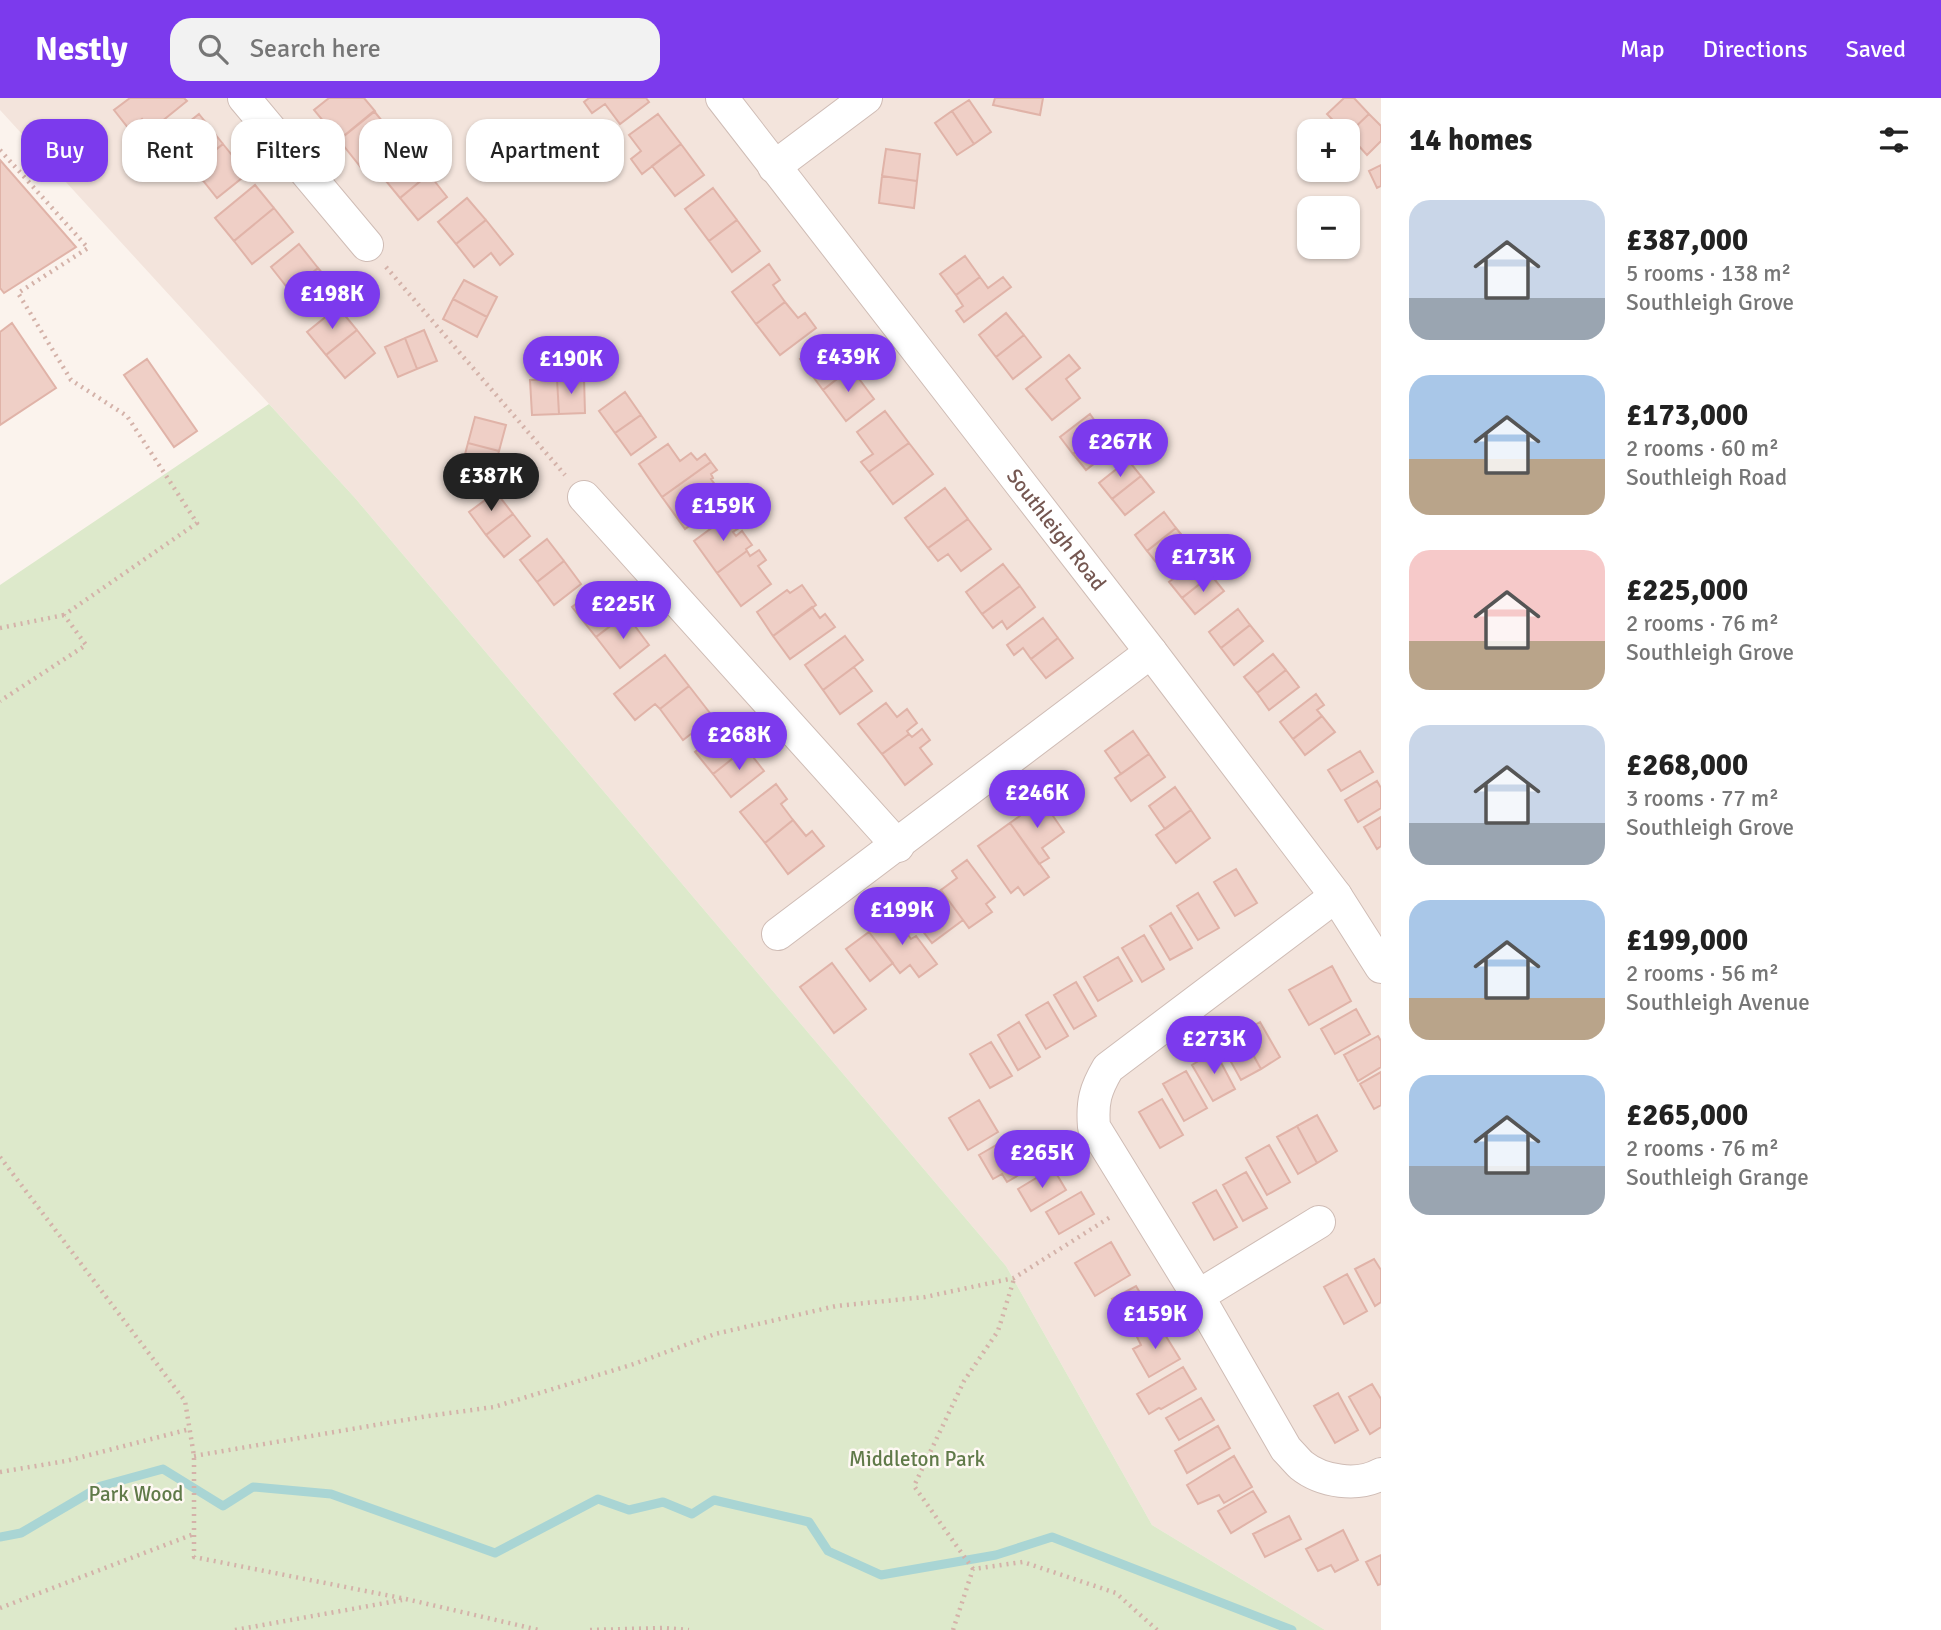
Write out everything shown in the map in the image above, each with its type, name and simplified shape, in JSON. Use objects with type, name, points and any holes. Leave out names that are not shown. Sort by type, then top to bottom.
[{"type":"street","points":[[243,98],[367,245]]},
{"type":"street","name":"Southleigh Road","points":[[722,98],[1336,896],[1381,967]]},
{"type":"street","points":[[774,167],[866,98]]},
{"type":"street","points":[[584,498],[898,846]]},
{"type":"street","points":[[778,934],[898,846],[1150,652]]},
{"type":"street","points":[[1336,896],[1108,1068],[1097,1086],[1093,1107],[1094,1127],[1198,1296],[1286,1449],[1303,1466],[1325,1478],[1350,1482],[1381,1474]]},
{"type":"street","points":[[1198,1296],[1319,1222]]},
{"type":"path","points":[[0,150],[88,247],[18,293],[71,380],[127,416],[197,523],[64,615],[0,628]]},
{"type":"path","points":[[367,245],[584,498]]},
{"type":"path","points":[[0,701],[86,645],[64,615]]},
{"type":"path","points":[[0,1157],[185,1401],[194,1456],[194,1557],[406,1599],[539,1630]]},
{"type":"path","points":[[194,1456],[494,1407],[634,1364],[715,1334],[836,1306],[925,1297],[1014,1278],[1138,1200]]},
{"type":"path","points":[[973,1569],[914,1486],[964,1381],[998,1331],[1014,1278]]},
{"type":"path","points":[[0,1472],[66,1461],[190,1429]]},
{"type":"path","points":[[0,1608],[194,1534]]},
{"type":"path","points":[[973,1569],[1023,1562],[1034,1565],[1116,1593],[1157,1630]]},
{"type":"path","points":[[953,1630],[973,1569]]},
{"type":"path","points":[[235,1630],[406,1599]]},
{"type":"path","points":[[590,1630],[689,1630]]},
{"type":"shaded area","points":[[0,98],[1381,98],[1381,1630],[1325,1630],[1152,1525],[1006,1266],[355,498],[66,182],[108,182],[108,119],[21,119],[21,133],[0,110]]},
{"type":"green space","points":[[269,404],[355,498],[1006,1266],[1152,1525],[1325,1630],[0,1630],[0,585]]},
{"type":"building","points":[[130,98],[184,98],[187,101],[165,119],[122,120],[114,110]]},
{"type":"building","points":[[329,98],[364,98],[375,111],[365,119],[359,119],[359,124],[345,135],[345,119],[322,119],[314,110]]},
{"type":"building","points":[[589,98],[646,98],[649,102],[624,121],[616,119],[605,104],[592,113],[584,102]]},
{"type":"building","points":[[995,98],[1043,98],[1040,115],[993,105]]},
{"type":"building","points":[[1344,98],[1354,98],[1369,114],[1360,123],[1360,119],[1332,119],[1327,114]]},
{"type":"building","points":[[969,100],[991,132],[974,144],[952,111]]},
{"type":"building","points":[[374,111],[380,119],[364,119]]},
{"type":"building","points":[[952,111],[974,144],[957,155],[935,123]]},
{"type":"building","points":[[658,114],[681,144],[642,174],[631,159],[641,151],[629,135]]},
{"type":"building","points":[[1369,114],[1381,126],[1381,141],[1367,155],[1360,147],[1360,123]]},
{"type":"building","points":[[359,123],[359,165],[345,148],[345,135]]},
{"type":"building","points":[[217,136],[223,144],[217,149]]},
{"type":"building","points":[[223,144],[231,154],[231,182],[237,182],[217,198],[204,182],[217,182],[217,149]]},
{"type":"building","points":[[681,144],[704,175],[675,196],[652,166]]},
{"type":"building","points":[[886,149],[920,154],[917,181],[882,176]]},
{"type":"building","points":[[0,160],[76,247],[4,293],[0,288]]},
{"type":"building","points":[[1381,165],[1381,186],[1377,188],[1369,171]]},
{"type":"building","points":[[882,176],[917,181],[914,208],[879,203]]},
{"type":"building","points":[[387,182],[419,182],[400,198]]},
{"type":"building","points":[[419,182],[435,182],[447,197],[418,220],[400,198]]},
{"type":"building","points":[[255,185],[274,208],[234,241],[215,218]]},
{"type":"building","points":[[713,188],[737,220],[709,241],[685,209]]},
{"type":"building","points":[[467,198],[486,220],[456,244],[438,222]]},
{"type":"building","points":[[274,208],[293,232],[252,264],[234,241]]},
{"type":"building","points":[[486,220],[513,254],[500,265],[491,253],[474,267],[456,244]]},
{"type":"building","points":[[737,220],[760,251],[732,272],[709,241]]},
{"type":"building","points":[[299,244],[318,268],[290,291],[271,267]]},
{"type":"building","points":[[965,256],[980,277],[956,295],[940,274]]},
{"type":"building","points":[[769,264],[780,280],[773,285],[785,302],[756,324],[732,292]]},
{"type":"building","points":[[318,268],[337,291],[309,314],[290,291]]},
{"type":"building","points":[[980,277],[988,288],[1003,277],[1011,287],[964,322],[956,311],[963,306],[956,295]]},
{"type":"building","points":[[464,280],[497,297],[487,317],[453,299]]},
{"type":"building","points":[[453,299],[487,317],[477,337],[443,319]]},
{"type":"building","points":[[785,302],[798,318],[805,313],[816,328],[780,355],[756,324]]},
{"type":"building","points":[[338,307],[357,330],[326,355],[307,332]]},
{"type":"building","points":[[1006,313],[1024,335],[996,357],[979,335]]},
{"type":"building","points":[[12,323],[56,388],[0,425],[0,332]]},
{"type":"building","points":[[357,330],[375,353],[345,378],[326,355]]},
{"type":"building","points":[[424,330],[437,361],[417,369],[405,338]]},
{"type":"building","points":[[1024,335],[1041,357],[1013,379],[996,357]]},
{"type":"building","points":[[828,337],[851,368],[823,390],[800,359]]},
{"type":"building","points":[[405,338],[417,369],[398,377],[385,347]]},
{"type":"building","points":[[1069,355],[1080,368],[1066,379],[1080,398],[1052,420],[1026,389]]},
{"type":"building","points":[[147,359],[197,431],[174,447],[124,375]]},
{"type":"building","points":[[851,368],[874,399],[846,421],[823,390]]},
{"type":"building","points":[[584,377],[585,413],[559,414],[557,379]]},
{"type":"building","points":[[557,379],[559,414],[532,415],[530,380]]},
{"type":"building","points":[[625,392],[641,415],[615,433],[599,411]]},
{"type":"building","points":[[885,411],[909,443],[869,472],[861,462],[873,454],[857,432]]},
{"type":"building","points":[[1090,414],[1102,431],[1073,454],[1060,437]]},
{"type":"building","points":[[641,415],[656,437],[631,455],[615,433]]},
{"type":"building","points":[[475,417],[506,425],[499,451],[468,443]]},
{"type":"building","points":[[1102,431],[1115,447],[1086,470],[1073,454]]},
{"type":"building","points":[[468,443],[499,451],[492,478],[461,469]]},
{"type":"building","points":[[909,443],[933,474],[893,504],[869,472]]},
{"type":"building","points":[[668,444],[680,461],[691,453],[697,460],[705,454],[711,462],[662,497],[639,464]]},
{"type":"building","points":[[1128,460],[1141,476],[1112,499],[1099,483]]},
{"type":"building","points":[[711,462],[717,470],[711,474],[711,479],[726,500],[685,529],[662,497]]},
{"type":"building","points":[[1141,476],[1154,492],[1125,515],[1112,499]]},
{"type":"building","points":[[945,488],[968,519],[928,548],[905,518]]},
{"type":"building","points":[[496,492],[513,514],[486,535],[469,512]]},
{"type":"building","points":[[1164,512],[1176,528],[1147,551],[1135,535]]},
{"type":"building","points":[[732,513],[742,526],[733,532],[736,536],[742,531],[752,545],[717,573],[694,541]]},
{"type":"building","points":[[513,514],[530,536],[504,557],[486,535]]},
{"type":"building","points":[[968,519],[991,549],[961,571],[948,554],[938,561],[928,548]]},
{"type":"building","points":[[1176,528],[1189,544],[1160,567],[1147,551]]},
{"type":"building","points":[[547,539],[564,561],[537,582],[520,560]]},
{"type":"building","points":[[759,550],[766,560],[758,566],[771,584],[741,606],[717,573],[747,551],[750,556]]},
{"type":"building","points":[[1199,559],[1211,575],[1182,598],[1169,582]]},
{"type":"building","points":[[564,561],[581,584],[554,605],[537,582]]},
{"type":"building","points":[[1003,564],[1020,586],[982,614],[966,592]]},
{"type":"building","points":[[1211,575],[1224,591],[1195,614],[1182,598]]},
{"type":"building","points":[[602,584],[626,614],[596,637],[572,607]]},
{"type":"building","points":[[802,585],[816,605],[773,636],[757,612],[787,590],[790,593]]},
{"type":"building","points":[[1020,586],[1035,607],[1007,629],[1002,621],[993,628],[982,614]]},
{"type":"building","points":[[812,607],[820,618],[825,614],[835,627],[790,659],[773,636]]},
{"type":"building","points":[[1238,609],[1250,625],[1221,648],[1209,632]]},
{"type":"building","points":[[626,614],[649,645],[620,668],[596,637]]},
{"type":"building","points":[[1043,618],[1058,638],[1031,659],[1023,648],[1014,655],[1007,645]]},
{"type":"building","points":[[1250,625],[1263,641],[1234,665],[1221,648]]},
{"type":"building","points":[[845,636],[863,660],[823,690],[805,665]]},
{"type":"building","points":[[1058,638],[1073,658],[1046,678],[1031,659]]},
{"type":"building","points":[[1273,654],[1286,670],[1257,693],[1244,677]]},
{"type":"building","points":[[665,655],[689,686],[660,709],[655,704],[635,720],[614,694]]},
{"type":"building","points":[[854,667],[872,691],[840,714],[823,690]]},
{"type":"building","points":[[1286,670],[1299,687],[1269,710],[1257,693]]},
{"type":"building","points":[[689,686],[713,717],[683,740],[660,709]]},
{"type":"building","points":[[1316,694],[1324,705],[1317,710],[1322,716],[1293,739],[1280,722]]},
{"type":"building","points":[[886,703],[897,717],[907,709],[917,723],[907,731],[909,734],[882,754],[858,724]]},
{"type":"building","points":[[1322,716],[1335,732],[1305,755],[1293,739]]},
{"type":"building","points":[[729,725],[746,748],[713,774],[695,752]]},
{"type":"building","points":[[922,729],[930,740],[920,748],[932,764],[905,785],[882,754],[909,734],[912,737]]},
{"type":"building","points":[[1133,731],[1149,754],[1121,774],[1105,751]]},
{"type":"building","points":[[746,748],[764,771],[731,797],[713,774]]},
{"type":"building","points":[[1360,751],[1373,772],[1341,791],[1328,770]]},
{"type":"building","points":[[1149,754],[1165,777],[1131,801],[1115,778]]},
{"type":"building","points":[[1377,781],[1381,788],[1381,808],[1358,822],[1345,800]]},
{"type":"building","points":[[776,784],[787,799],[781,804],[793,820],[765,843],[740,812]]},
{"type":"building","points":[[1175,787],[1191,810],[1165,829],[1149,806]]},
{"type":"building","points":[[1042,800],[1064,832],[1042,848],[1049,858],[1039,864],[1010,823]]},
{"type":"building","points":[[1191,810],[1210,838],[1176,863],[1156,835]]},
{"type":"building","points":[[1381,817],[1381,846],[1377,849],[1364,827]]},
{"type":"building","points":[[793,820],[806,836],[812,831],[824,846],[788,874],[765,843]]},
{"type":"building","points":[[1010,823],[1049,877],[1024,895],[1018,887],[1011,893],[978,846]]},
{"type":"building","points":[[967,860],[995,897],[986,904],[992,912],[969,928],[941,890],[957,878],[952,871]]},
{"type":"building","points":[[1236,869],[1257,903],[1235,916],[1214,882]]},
{"type":"building","points":[[941,890],[963,920],[932,943],[905,908],[920,897],[924,903]]},
{"type":"building","points":[[1198,893],[1219,928],[1198,940],[1177,906]]},
{"type":"building","points":[[1171,913],[1192,948],[1170,960],[1150,926]]},
{"type":"building","points":[[893,914],[911,939],[916,936],[937,964],[919,977],[910,965],[900,973],[869,932]]},
{"type":"building","points":[[869,932],[893,963],[870,981],[846,949]]},
{"type":"building","points":[[1144,935],[1164,969],[1142,982],[1122,948]]},
{"type":"building","points":[[1118,957],[1132,981],[1098,1001],[1084,977]]},
{"type":"building","points":[[832,963],[866,1009],[834,1033],[800,987]]},
{"type":"building","points":[[1332,966],[1351,1001],[1309,1025],[1289,990]]},
{"type":"building","points":[[1076,982],[1096,1016],[1074,1029],[1054,995]]},
{"type":"building","points":[[1048,1002],[1068,1036],[1046,1049],[1026,1015]]},
{"type":"building","points":[[1356,1009],[1370,1034],[1335,1054],[1321,1029]]},
{"type":"building","points":[[1019,1022],[1040,1057],[1018,1070],[998,1035]]},
{"type":"building","points":[[1260,1022],[1280,1057],[1261,1069],[1241,1033]]},
{"type":"building","points":[[1241,1033],[1261,1069],[1241,1080],[1221,1044]]},
{"type":"building","points":[[1378,1036],[1381,1041],[1381,1067],[1358,1081],[1344,1055]]},
{"type":"building","points":[[991,1042],[1012,1076],[990,1088],[970,1054]]},
{"type":"building","points":[[1215,1051],[1235,1089],[1213,1101],[1192,1065]]},
{"type":"building","points":[[1186,1071],[1207,1108],[1184,1121],[1163,1084]]},
{"type":"building","points":[[1381,1072],[1381,1105],[1374,1109],[1360,1084]]},
{"type":"building","points":[[1162,1099],[1183,1135],[1160,1148],[1139,1112]]},
{"type":"building","points":[[979,1100],[998,1132],[968,1150],[949,1118]]},
{"type":"building","points":[[1317,1115],[1337,1151],[1317,1163],[1297,1126]]},
{"type":"building","points":[[1297,1126],[1317,1163],[1298,1174],[1277,1137]]},
{"type":"building","points":[[1010,1137],[1029,1169],[1007,1182],[1002,1174],[993,1179],[979,1155]]},
{"type":"building","points":[[1269,1145],[1290,1182],[1267,1195],[1246,1158]]},
{"type":"building","points":[[1053,1168],[1066,1190],[1031,1211],[1018,1189]]},
{"type":"building","points":[[1246,1172],[1267,1208],[1243,1221],[1223,1185]]},
{"type":"building","points":[[1216,1190],[1237,1227],[1214,1240],[1193,1203]]},
{"type":"building","points":[[1081,1192],[1094,1214],[1059,1234],[1046,1212]]},
{"type":"building","points":[[1111,1242],[1130,1275],[1095,1296],[1075,1263]]},
{"type":"building","points":[[1374,1259],[1381,1270],[1381,1302],[1375,1306],[1355,1269]]},
{"type":"building","points":[[1347,1274],[1367,1311],[1344,1324],[1324,1287]]},
{"type":"building","points":[[1136,1286],[1156,1320],[1133,1334],[1112,1299]]},
{"type":"building","points":[[1159,1325],[1180,1359],[1149,1377],[1133,1349],[1141,1345],[1137,1337]]},
{"type":"building","points":[[1183,1367],[1196,1389],[1149,1414],[1137,1394]]},
{"type":"building","points":[[1372,1384],[1381,1399],[1381,1427],[1370,1434],[1349,1397]]},
{"type":"building","points":[[1338,1393],[1358,1430],[1335,1443],[1314,1406]]},
{"type":"building","points":[[1201,1398],[1214,1420],[1179,1440],[1166,1418]]},
{"type":"building","points":[[1218,1426],[1230,1448],[1187,1473],[1175,1451]]},
{"type":"building","points":[[1234,1456],[1252,1487],[1224,1503],[1219,1495],[1198,1504],[1187,1485]]},
{"type":"building","points":[[1253,1491],[1266,1512],[1231,1533],[1218,1511]]},
{"type":"building","points":[[1289,1516],[1301,1539],[1265,1557],[1253,1534]]},
{"type":"building","points":[[1343,1530],[1358,1560],[1335,1572],[1331,1565],[1318,1571],[1306,1549]]},
{"type":"building","points":[[1381,1555],[1381,1584],[1378,1585],[1366,1562]]},
{"type":"waterway","points":[[0,1537],[21,1533],[101,1486],[163,1469],[223,1506],[253,1487],[331,1494],[495,1553],[598,1499],[629,1510],[663,1502],[692,1514],[714,1500],[809,1522],[828,1551],[881,1575],[996,1555],[1052,1537],[1292,1630]]},
{"type":"park label","name":"Middleton Park","points":[[917,1459]]},
{"type":"park label","name":"Park Wood","points":[[136,1494]]}]
